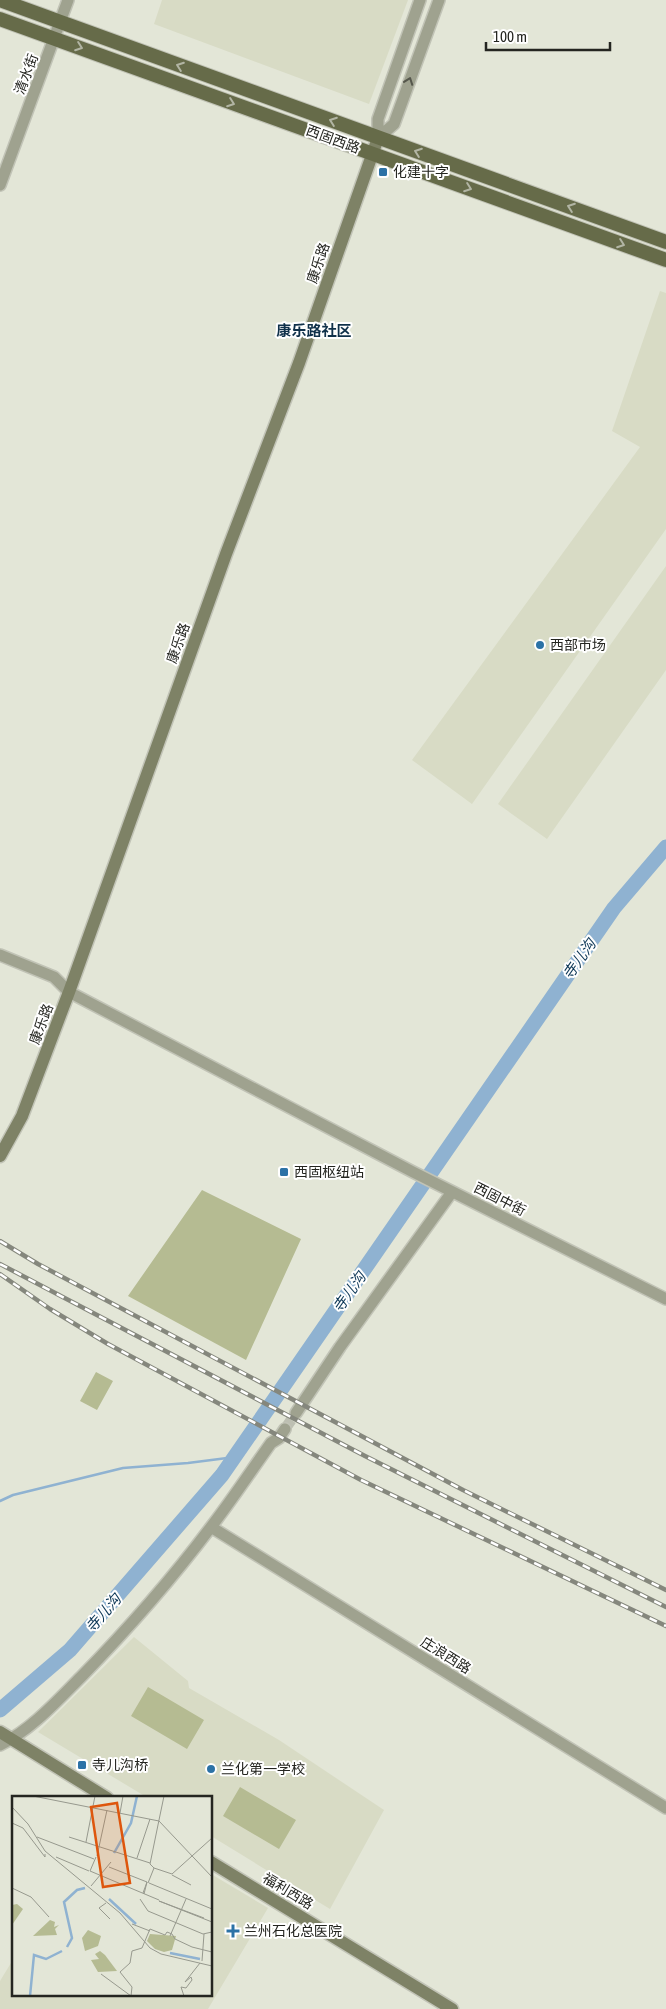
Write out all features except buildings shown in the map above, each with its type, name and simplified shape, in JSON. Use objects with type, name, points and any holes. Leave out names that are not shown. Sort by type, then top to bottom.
[{"type":"main road","name":"西固西路","points":[[0,0],[666,242]]},
{"type":"main road","name":"西固西路","points":[[0,19],[666,260]]},
{"type":"main road","name":"康乐路","points":[[0,1156],[22,1116],[69,992],[226,554],[299,363],[378,138]]},
{"type":"main road","points":[[4,1738],[104,1796]]},
{"type":"main road","name":"福利西路","points":[[212,1863],[452,2009]]},
{"type":"street","name":"清水街","points":[[0,185],[68,0]]},
{"type":"street","name":"康乐路","points":[[378,138],[378,119],[420,0]]},
{"type":"street","name":"康乐路","points":[[378,138],[394,124],[439,0]]},
{"type":"street","name":"西固中街","points":[[0,955],[54,977],[69,992],[413,1172],[666,1299]]},
{"type":"street","points":[[296,1413],[340,1347],[452,1192]]},
{"type":"street","points":[[4,1738],[64,1694],[101,1657],[160,1590],[211,1527],[271,1443],[280,1438],[286,1429]]},
{"type":"street","name":"庄浪西路","points":[[211,1527],[666,1808]]},
{"type":"shaded area","points":[[162,0],[408,0],[369,104],[154,24]]},
{"type":"shaded area","name":"西部市场","points":[[660,291],[666,293],[666,529],[472,804],[412,760],[640,447],[612,431]]},
{"type":"shaded area","points":[[666,566],[666,670],[547,839],[498,804]]},
{"type":"shaded area","name":"兰化第一学校","points":[[134,1637],[188,1681],[189,1688],[279,1740],[384,1810],[330,1909],[212,1837],[212,1796],[145,1796],[38,1732]]},
{"type":"shaded area","name":"兰州石化总医院","points":[[212,1875],[268,1908],[208,2009],[0,2009],[0,1981],[12,1961],[12,1996],[212,1996]]},
{"type":"green space","points":[[202,1190],[301,1239],[246,1360],[128,1296]]},
{"type":"green space","points":[[96,1372],[113,1381],[97,1410],[80,1401]]},
{"type":"green space","points":[[148,1687],[204,1720],[187,1749],[131,1716]]},
{"type":"green space","points":[[240,1787],[296,1820],[279,1849],[223,1816]]},
{"type":"waterway","name":"寺儿沟","points":[[0,1710],[70,1650],[222,1475],[614,908],[666,847]]},
{"type":"waterway","points":[[0,1501],[13,1495],[123,1468],[235,1457]]},
{"type":"tunnel","points":[[285,1429],[296,1413]]},
{"type":"railway","points":[[0,1241],[38,1264],[463,1490],[666,1590]]},
{"type":"railway","points":[[0,1264],[365,1456],[666,1607]]},
{"type":"railway","points":[[0,1274],[50,1309],[108,1344],[361,1480],[666,1626]]},
{"type":"place","name":"化建十字","points":[[383,172]]},
{"type":"place","name":"西部市场","points":[[540,645]]},
{"type":"place","name":"西固枢纽站","points":[[284,1172]]},
{"type":"place","name":"寺儿沟桥","points":[[82,1765]]},
{"type":"place","name":"兰化第一学校","points":[[211,1769]]},
{"type":"place","name":"兰州石化总医院","points":[[233,1931]]},
{"type":"district","name":"康乐路社区","points":[[314,330]]}]
